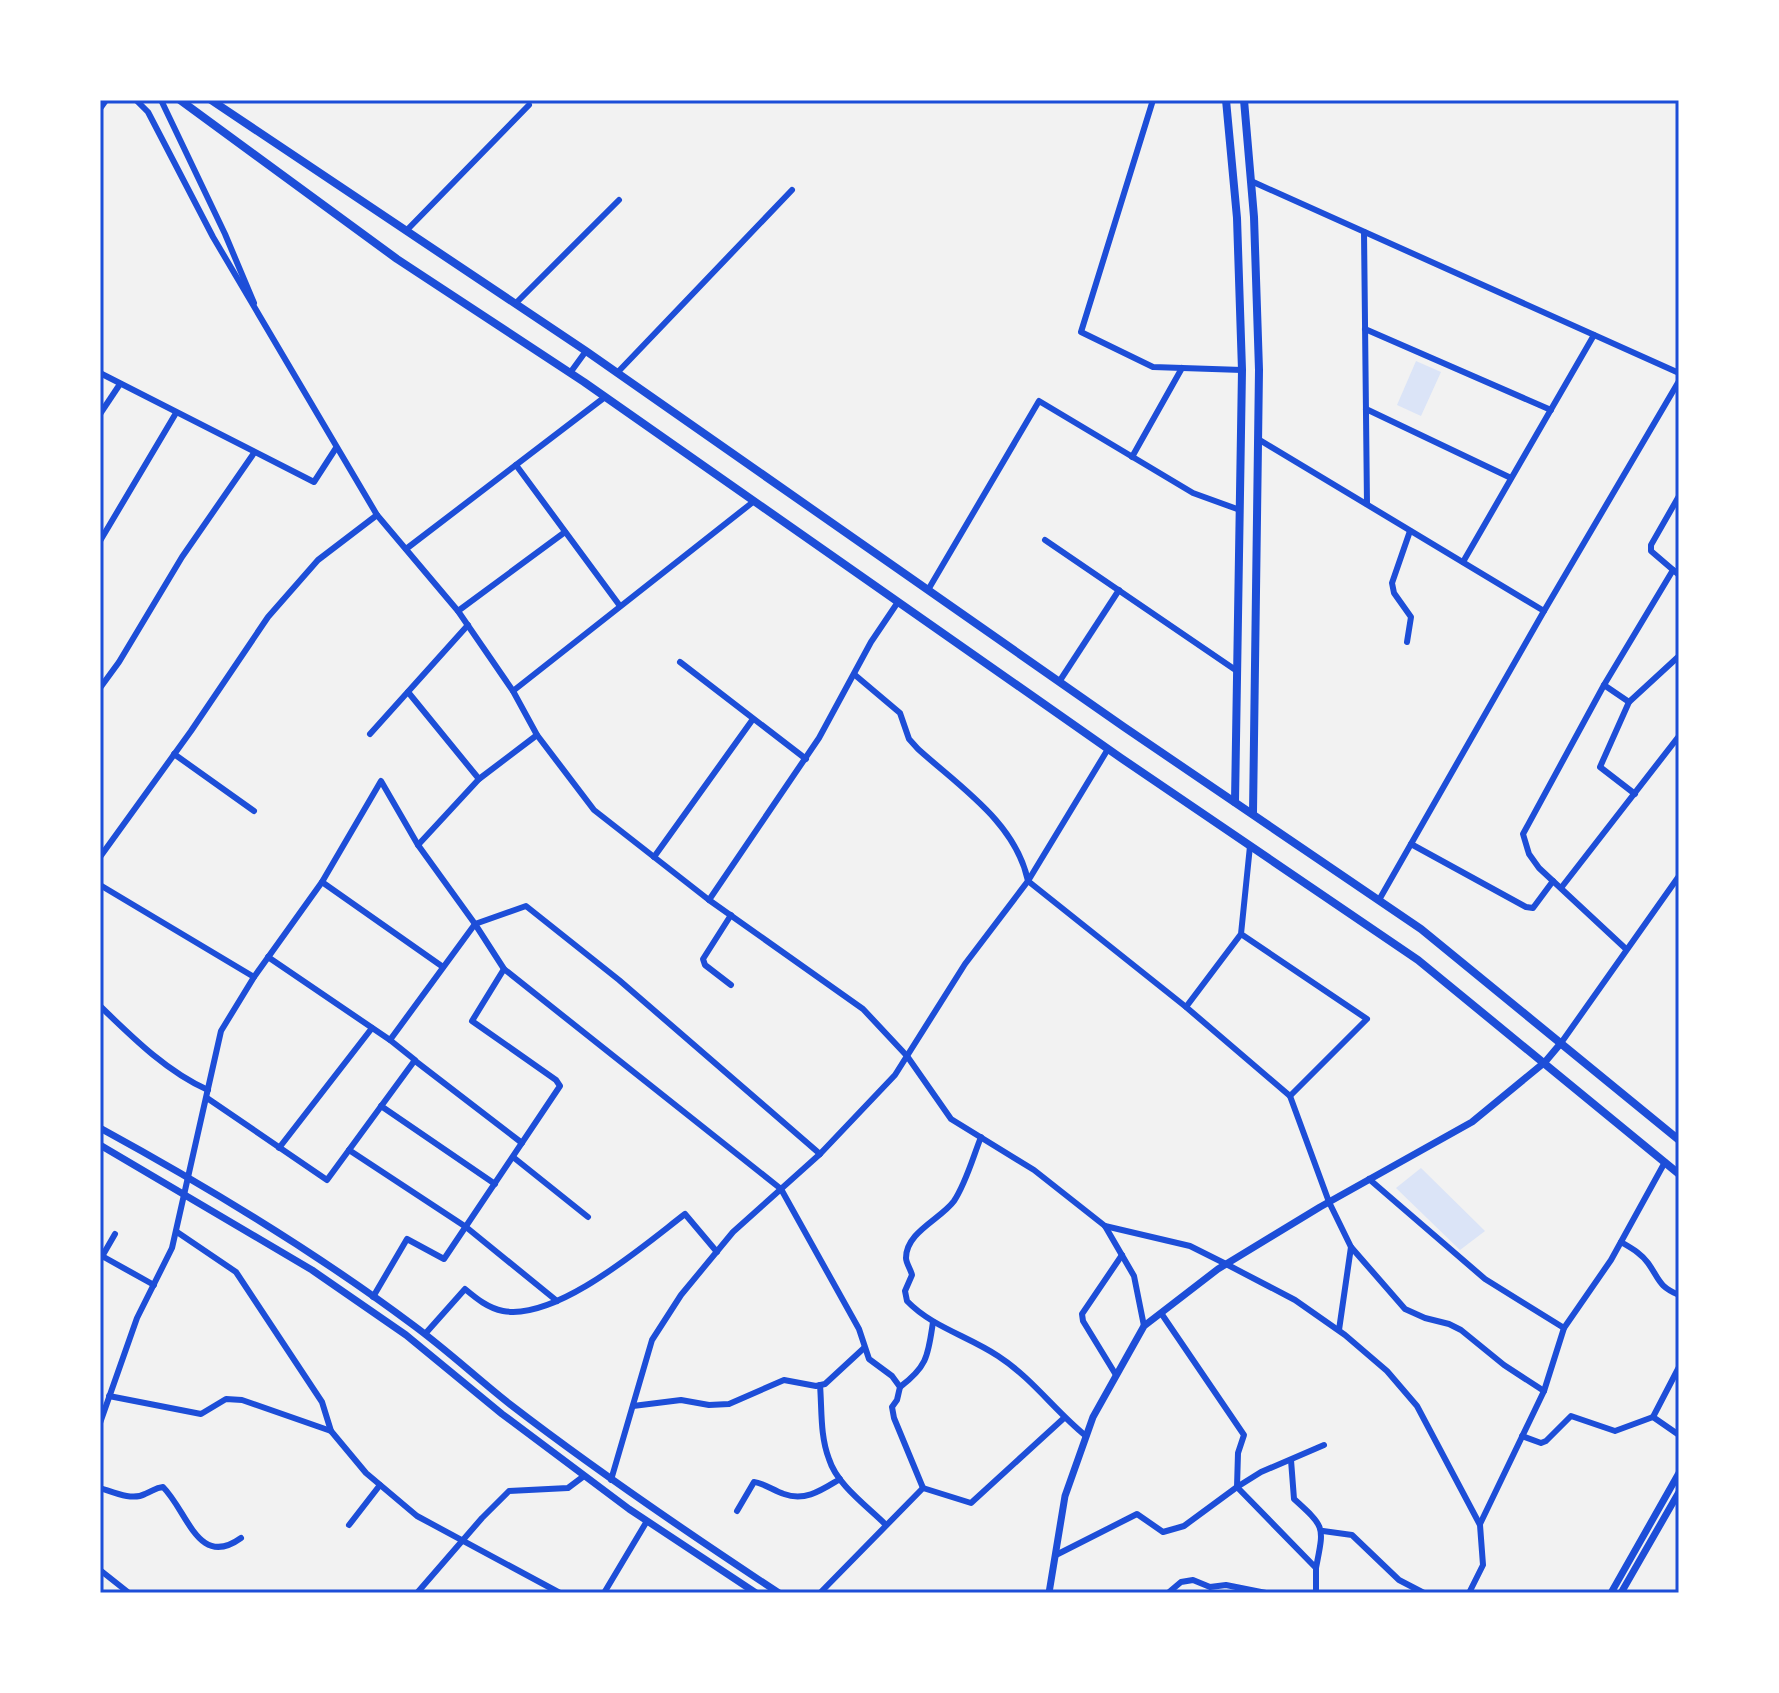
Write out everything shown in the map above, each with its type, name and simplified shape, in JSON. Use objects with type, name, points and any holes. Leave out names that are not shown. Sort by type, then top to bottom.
[{"type":"main road","points":[[100,107],[105,100]]},
{"type":"main road","points":[[180,100],[397,259],[605,397],[1108,749],[1418,960],[1679,1174]]},
{"type":"main road","points":[[211,100],[586,351],[1059,682],[1421,929],[1679,1140]]},
{"type":"main road","points":[[1226,100],[1237,218],[1242,370],[1235,802]]},
{"type":"main road","points":[[1244,100],[1258,339],[1253,813]]},
{"type":"street","points":[[136,100],[148,112],[265,329],[377,515],[458,611],[513,691],[537,735],[594,810],[709,900],[863,1009],[907,1056],[951,1119],[1034,1170],[1105,1226],[1134,1276],[1144,1326]]},
{"type":"street","points":[[161,100],[225,234],[265,329]]},
{"type":"street","points":[[1153,100],[1081,332],[1153,367],[1242,370]]},
{"type":"street","points":[[406,232],[529,105]]},
{"type":"street","points":[[1251,181],[1679,373]]},
{"type":"street","points":[[617,373],[792,190]]},
{"type":"street","points":[[515,304],[619,200]]},
{"type":"street","points":[[1364,232],[1367,505]]},
{"type":"street","points":[[1365,329],[1551,410]]},
{"type":"street","points":[[1463,562],[1594,335]]},
{"type":"street","points":[[570,373],[586,351]]},
{"type":"street","points":[[1132,457],[1182,368]]},
{"type":"street","points":[[100,373],[314,482],[336,448]]},
{"type":"street","points":[[1379,900],[1679,381]]},
{"type":"street","points":[[100,414],[120,384]]},
{"type":"street","points":[[406,549],[605,397]]},
{"type":"street","points":[[928,590],[1039,401],[1193,493],[1240,510]]},
{"type":"street","points":[[1366,409],[1511,478]]},
{"type":"street","points":[[100,541],[176,413]]},
{"type":"street","points":[[1258,439],[1544,611]]},
{"type":"street","points":[[100,688],[182,557],[254,453]]},
{"type":"street","points":[[516,465],[620,606]]},
{"type":"street","points":[[1626,949],[1553,881],[1529,854],[1523,834],[1604,685],[1676,573],[1654,555],[1651,545],[1679,496]]},
{"type":"street","points":[[513,691],[753,502]]},
{"type":"street","points":[[100,857],[268,617],[318,560],[377,515]]},
{"type":"street","points":[[1407,642],[1411,617],[1394,593],[1392,583],[1410,531]]},
{"type":"street","points":[[458,611],[565,532]]},
{"type":"street","points":[[1045,540],[1237,671]]},
{"type":"street","points":[[1059,682],[1119,590]]},
{"type":"street","points":[[709,900],[806,759],[871,642],[898,602]]},
{"type":"street","points":[[370,734],[468,625]]},
{"type":"street","points":[[1635,794],[1600,767],[1629,702],[1679,656]]},
{"type":"street","points":[[680,662],[806,759]]},
{"type":"street","points":[[855,675],[900,713],[909,739],[918,749],[1002,826],[1023,859],[1028,881],[1186,1007],[1290,1096],[1329,1202],[1351,1247],[1405,1309],[1461,1330],[1504,1365],[1544,1391]]},
{"type":"street","points":[[1604,685],[1629,702]]},
{"type":"street","points":[[408,692],[479,779]]},
{"type":"street","points":[[654,857],[753,719]]},
{"type":"street","points":[[418,845],[479,779],[537,735]]},
{"type":"street","points":[[1561,888],[1679,736]]},
{"type":"street","points":[[611,1480],[652,1340],[681,1295],[733,1232],[820,1154],[895,1075],[965,964],[1028,881],[1108,749]]},
{"type":"street","points":[[174,754],[254,811]]},
{"type":"street","points":[[100,1423],[137,1318],[177,1232],[221,1031],[254,977],[322,882],[381,781],[418,845],[504,969],[781,1189],[859,1329],[869,1359],[892,1376],[900,1387]]},
{"type":"street","points":[[1411,844],[1526,907],[1533,908],[1553,881]]},
{"type":"street","points":[[1186,1007],[1241,934],[1250,845]]},
{"type":"street","points":[[1049,1593],[1065,1496],[1086,1436],[1093,1417],[1144,1326],[1226,1264],[1472,1122],[1545,1062],[1679,876]]},
{"type":"street","points":[[322,882],[443,967]]},
{"type":"street","points":[[100,885],[254,977]]},
{"type":"street","points":[[390,1040],[475,924],[526,906],[619,980],[820,1154]]},
{"type":"street","points":[[731,915],[703,959],[705,965],[731,985]]},
{"type":"street","points":[[1241,934],[1367,1019],[1290,1096]]},
{"type":"street","points":[[268,957],[390,1040],[522,1143]]},
{"type":"street","points":[[373,1297],[407,1239],[444,1259],[560,1086],[556,1080],[472,1021],[504,969]]},
{"type":"street","points":[[100,1006],[144,1047],[327,1180],[414,1060]]},
{"type":"street","points":[[279,1148],[372,1028]]},
{"type":"street","points":[[381,1106],[495,1184]]},
{"type":"street","points":[[100,1128],[189,1177],[319,1259],[425,1334],[509,1404],[611,1480],[779,1593]]},
{"type":"street","points":[[981,1137],[956,1198],[917,1234],[908,1251],[906,1259],[912,1275],[905,1291],[907,1301],[933,1322],[996,1354],[1022,1372],[1064,1418],[1086,1436]]},
{"type":"street","points":[[100,1145],[312,1270],[406,1335],[584,1476],[756,1593]]},
{"type":"street","points":[[349,1150],[466,1227],[557,1301]]},
{"type":"street","points":[[513,1157],[588,1217]]},
{"type":"street","points":[[1480,1525],[1544,1391],[1564,1328],[1621,1242],[1665,1162]]},
{"type":"street","points":[[1369,1179],[1485,1279],[1564,1328]]},
{"type":"street","points":[[425,1334],[465,1289],[479,1301],[505,1311],[524,1312],[557,1301],[604,1275],[685,1214],[717,1252]]},
{"type":"street","points":[[1105,1226],[1190,1246],[1226,1264],[1295,1300],[1339,1330],[1387,1371],[1417,1406],[1480,1525],[1483,1565],[1469,1593]]},
{"type":"street","points":[[177,1232],[236,1272],[322,1402],[331,1431],[366,1473],[417,1516],[560,1593]]},
{"type":"street","points":[[115,1234],[101,1258],[154,1285]]},
{"type":"street","points":[[1621,1242],[1638,1252],[1661,1286],[1679,1295]]},
{"type":"street","points":[[1339,1330],[1351,1247]]},
{"type":"street","points":[[1116,1375],[1083,1321],[1082,1314],[1122,1255]]},
{"type":"street","points":[[1161,1313],[1244,1435],[1238,1453],[1237,1487],[1316,1568]]},
{"type":"street","points":[[923,1488],[892,1407],[900,1387],[923,1368],[933,1322]]},
{"type":"street","points":[[633,1406],[681,1400],[709,1405],[729,1404],[784,1380],[825,1384],[864,1348]]},
{"type":"street","points":[[1522,1436],[1541,1443],[1546,1441],[1571,1416],[1615,1431],[1653,1417],[1679,1367]]},
{"type":"street","points":[[820,1385],[823,1437],[829,1462],[840,1479],[886,1525]]},
{"type":"street","points":[[109,1396],[201,1414],[226,1399],[242,1400],[331,1431]]},
{"type":"street","points":[[1653,1417],[1679,1435]]},
{"type":"street","points":[[923,1488],[971,1503],[1064,1418]]},
{"type":"street","points":[[1056,1555],[1137,1514],[1163,1532],[1184,1526],[1237,1487],[1324,1445]]},
{"type":"street","points":[[1291,1460],[1294,1499],[1323,1531],[1316,1568],[1316,1593]]},
{"type":"street","points":[[1611,1593],[1679,1473]]},
{"type":"street","points":[[417,1593],[509,1491],[568,1488],[584,1476]]},
{"type":"street","points":[[737,1511],[754,1482],[799,1497],[820,1491],[840,1479]]},
{"type":"street","points":[[349,1525],[380,1485]]},
{"type":"street","points":[[100,1488],[143,1496],[163,1487],[204,1543],[221,1549],[241,1538]]},
{"type":"street","points":[[820,1593],[923,1488]]},
{"type":"street","points":[[1621,1593],[1679,1492]]},
{"type":"street","points":[[604,1593],[647,1521]]},
{"type":"street","points":[[1323,1531],[1352,1535],[1399,1580],[1424,1593]]},
{"type":"street","points":[[100,1570],[129,1593]]},
{"type":"street","points":[[1168,1593],[1181,1582],[1193,1580],[1210,1587],[1226,1585],[1266,1593]]},
{"type":"shaded area","points":[[1416,361],[1441,372],[1421,416],[1397,405]]},
{"type":"shaded area","points":[[1421,1168],[1485,1231],[1460,1250],[1396,1188]]}]
